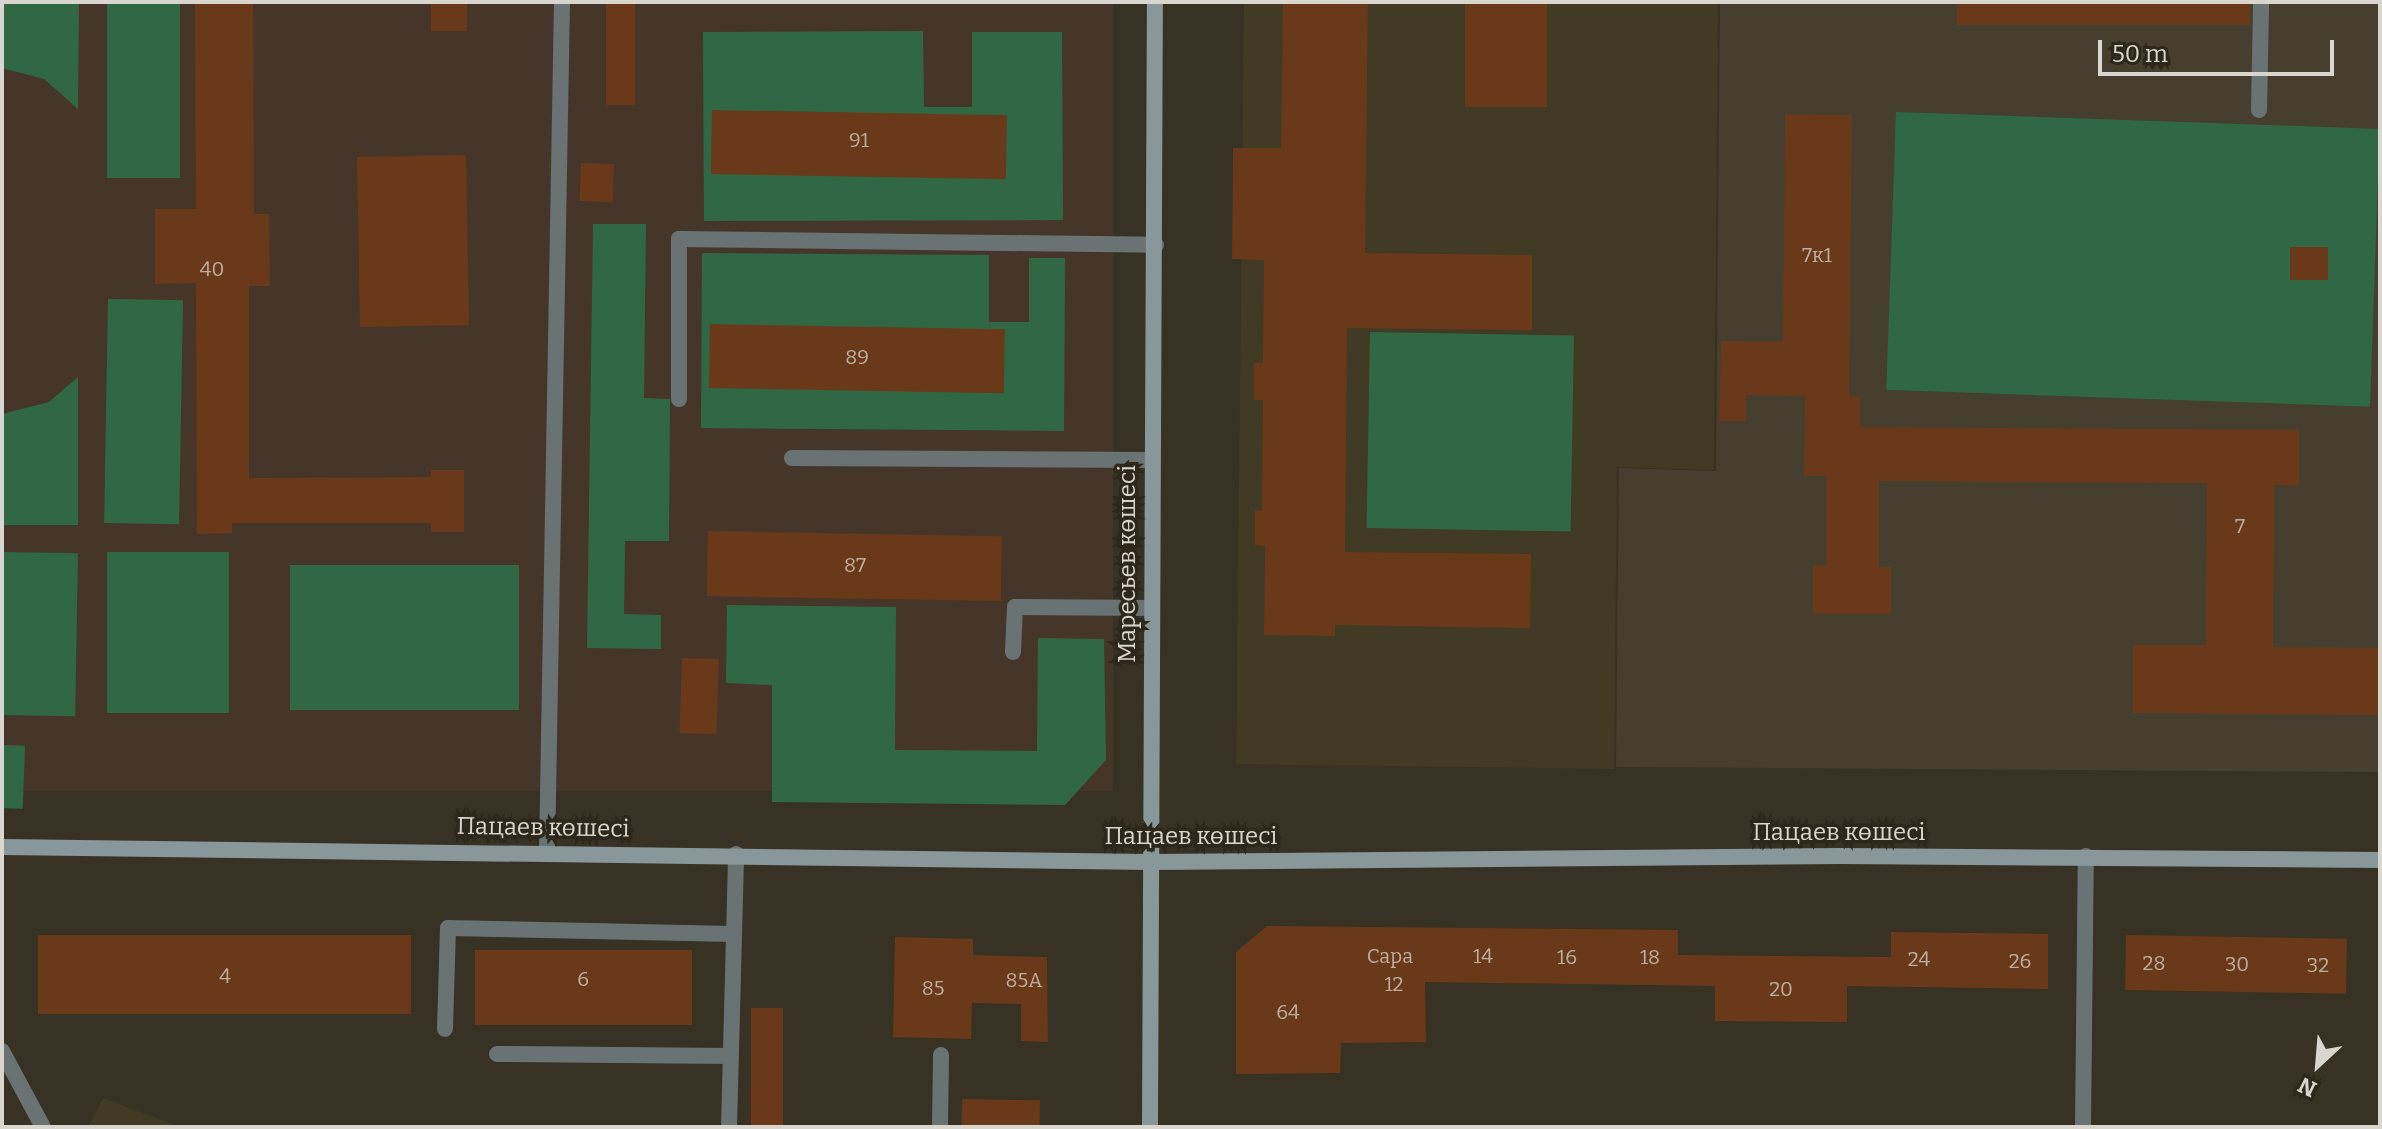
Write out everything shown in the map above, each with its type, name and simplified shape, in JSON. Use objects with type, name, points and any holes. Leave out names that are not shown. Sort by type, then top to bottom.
[{"type":"main road","name":"Маресьев көшесі","points":[[1150,1127],[1155,2]]},
{"type":"main road","name":"Пацаев көшесі","points":[[2,847],[736,854],[1151,862],[2086,856],[2380,860]]},
{"type":"street","points":[[547,852],[562,2]]},
{"type":"street","points":[[2259,110],[2261,2]]},
{"type":"street","points":[[679,399],[679,239],[1156,245]]},
{"type":"street","points":[[792,458],[1153,460]]},
{"type":"street","points":[[1013,652],[1015,607],[1152,608]]},
{"type":"street","points":[[729,1127],[736,854]]},
{"type":"street","points":[[2083,1127],[2086,856]]},
{"type":"street","points":[[445,1029],[448,928],[733,934]]},
{"type":"street","points":[[2,1051],[43,1127]]},
{"type":"street","points":[[497,1054],[730,1056]]},
{"type":"street","points":[[940,1127],[941,1055]]},
{"type":"shaded area","points":[[2,2],[1113,2],[1113,791],[2,791]]},
{"type":"shaded area","points":[[1244,2],[1718,2],[1714,470],[1617,467],[1614,769],[1236,764]]},
{"type":"shaded area","points":[[1720,2],[2380,2],[2380,772],[1616,767],[1619,468],[1716,471]]},
{"type":"shaded area","points":[[103,1098],[180,1127],[88,1127]]},
{"type":"green space","points":[[2,2],[79,2],[78,109],[44,79],[2,68]]},
{"type":"green space","points":[[107,2],[180,2],[180,178],[107,178]]},
{"type":"green space","points":[[923,31],[924,107],[972,107],[972,32],[1062,32],[1063,220],[704,221],[703,32]]},
{"type":"green space","points":[[1896,112],[2380,129],[2370,407],[1886,390]]},
{"type":"green space","points":[[593,224],[646,224],[644,398],[670,399],[669,541],[625,541],[624,614],[661,615],[661,649],[587,648]]},
{"type":"green space","points":[[702,253],[989,255],[989,322],[1029,322],[1029,258],[1065,258],[1064,431],[701,428]]},
{"type":"green space","points":[[108,299],[183,300],[179,524],[104,523]]},
{"type":"green space","points":[[1370,332],[1574,336],[1571,532],[1367,528]]},
{"type":"green space","points":[[78,377],[78,525],[2,525],[2,414],[49,402]]},
{"type":"green space","points":[[2,552],[78,553],[75,716],[2,715]]},
{"type":"green space","points":[[107,552],[229,552],[229,713],[107,713]]},
{"type":"green space","points":[[290,565],[519,565],[519,710],[290,710]]},
{"type":"green space","points":[[727,605],[896,607],[895,750],[1037,751],[1038,638],[1104,639],[1106,760],[1065,805],[772,802],[772,685],[726,683]]},
{"type":"green space","points":[[2,745],[25,746],[23,809],[2,808]]},
{"type":"building","points":[[195,2],[253,2],[254,214],[269,214],[270,286],[249,286],[249,478],[431,477],[431,470],[464,470],[464,532],[431,532],[431,523],[232,523],[232,533],[197,534],[196,283],[155,284],[155,209],[196,209]]},
{"type":"building","points":[[431,2],[467,2],[467,31],[431,31]]},
{"type":"building","points":[[606,2],[635,2],[635,105],[606,105]]},
{"type":"building","points":[[1283,2],[1368,2],[1365,253],[1532,255],[1532,330],[1347,328],[1345,552],[1531,554],[1530,628],[1335,625],[1335,636],[1264,635],[1265,546],[1255,545],[1255,510],[1262,511],[1263,400],[1254,400],[1254,363],[1263,363],[1264,260],[1232,259],[1233,148],[1281,148]]},
{"type":"building","points":[[1465,2],[1547,2],[1547,107],[1465,107]]},
{"type":"building","points":[[1957,2],[2250,2],[2250,25],[1957,25]]},
{"type":"building","points":[[712,110],[1007,115],[1006,179],[711,174]]},
{"type":"building","points":[[1785,114],[1852,115],[1849,396],[1860,397],[1860,427],[2299,430],[2299,486],[2274,485],[2273,647],[2380,648],[2380,715],[2133,713],[2133,645],[2206,645],[2207,483],[1879,481],[1879,567],[1891,567],[1891,614],[1813,614],[1813,565],[1826,566],[1826,476],[1804,476],[1805,396],[1746,395],[1746,421],[1719,421],[1721,341],[1783,342]]},
{"type":"building","points":[[466,155],[469,325],[360,327],[357,157]]},
{"type":"building","points":[[581,163],[614,164],[613,202],[580,201]]},
{"type":"building","points":[[2290,247],[2328,247],[2328,280],[2290,280]]},
{"type":"building","points":[[710,324],[1005,329],[1004,393],[709,388]]},
{"type":"building","points":[[708,531],[1002,536],[1001,601],[707,596]]},
{"type":"building","points":[[682,658],[719,659],[716,734],[679,733]]},
{"type":"building","points":[[1267,926],[1678,930],[1678,955],[1891,957],[1891,932],[2048,934],[2048,989],[1847,986],[1847,1022],[1715,1021],[1715,986],[1425,982],[1426,1042],[1341,1043],[1340,1073],[1236,1074],[1236,952]]},
{"type":"building","points":[[38,935],[411,935],[411,1014],[38,1014]]},
{"type":"building","points":[[2126,935],[2347,939],[2346,994],[2125,990]]},
{"type":"building","points":[[895,937],[973,939],[973,955],[1047,957],[1048,1042],[1021,1041],[1021,1004],[972,1003],[971,1039],[893,1037]]},
{"type":"building","points":[[475,950],[692,950],[692,1025],[475,1025]]},
{"type":"building","points":[[751,1008],[783,1008],[783,1127],[751,1127]]},
{"type":"building","points":[[962,1099],[1040,1100],[1040,1127],[962,1127]]}]
